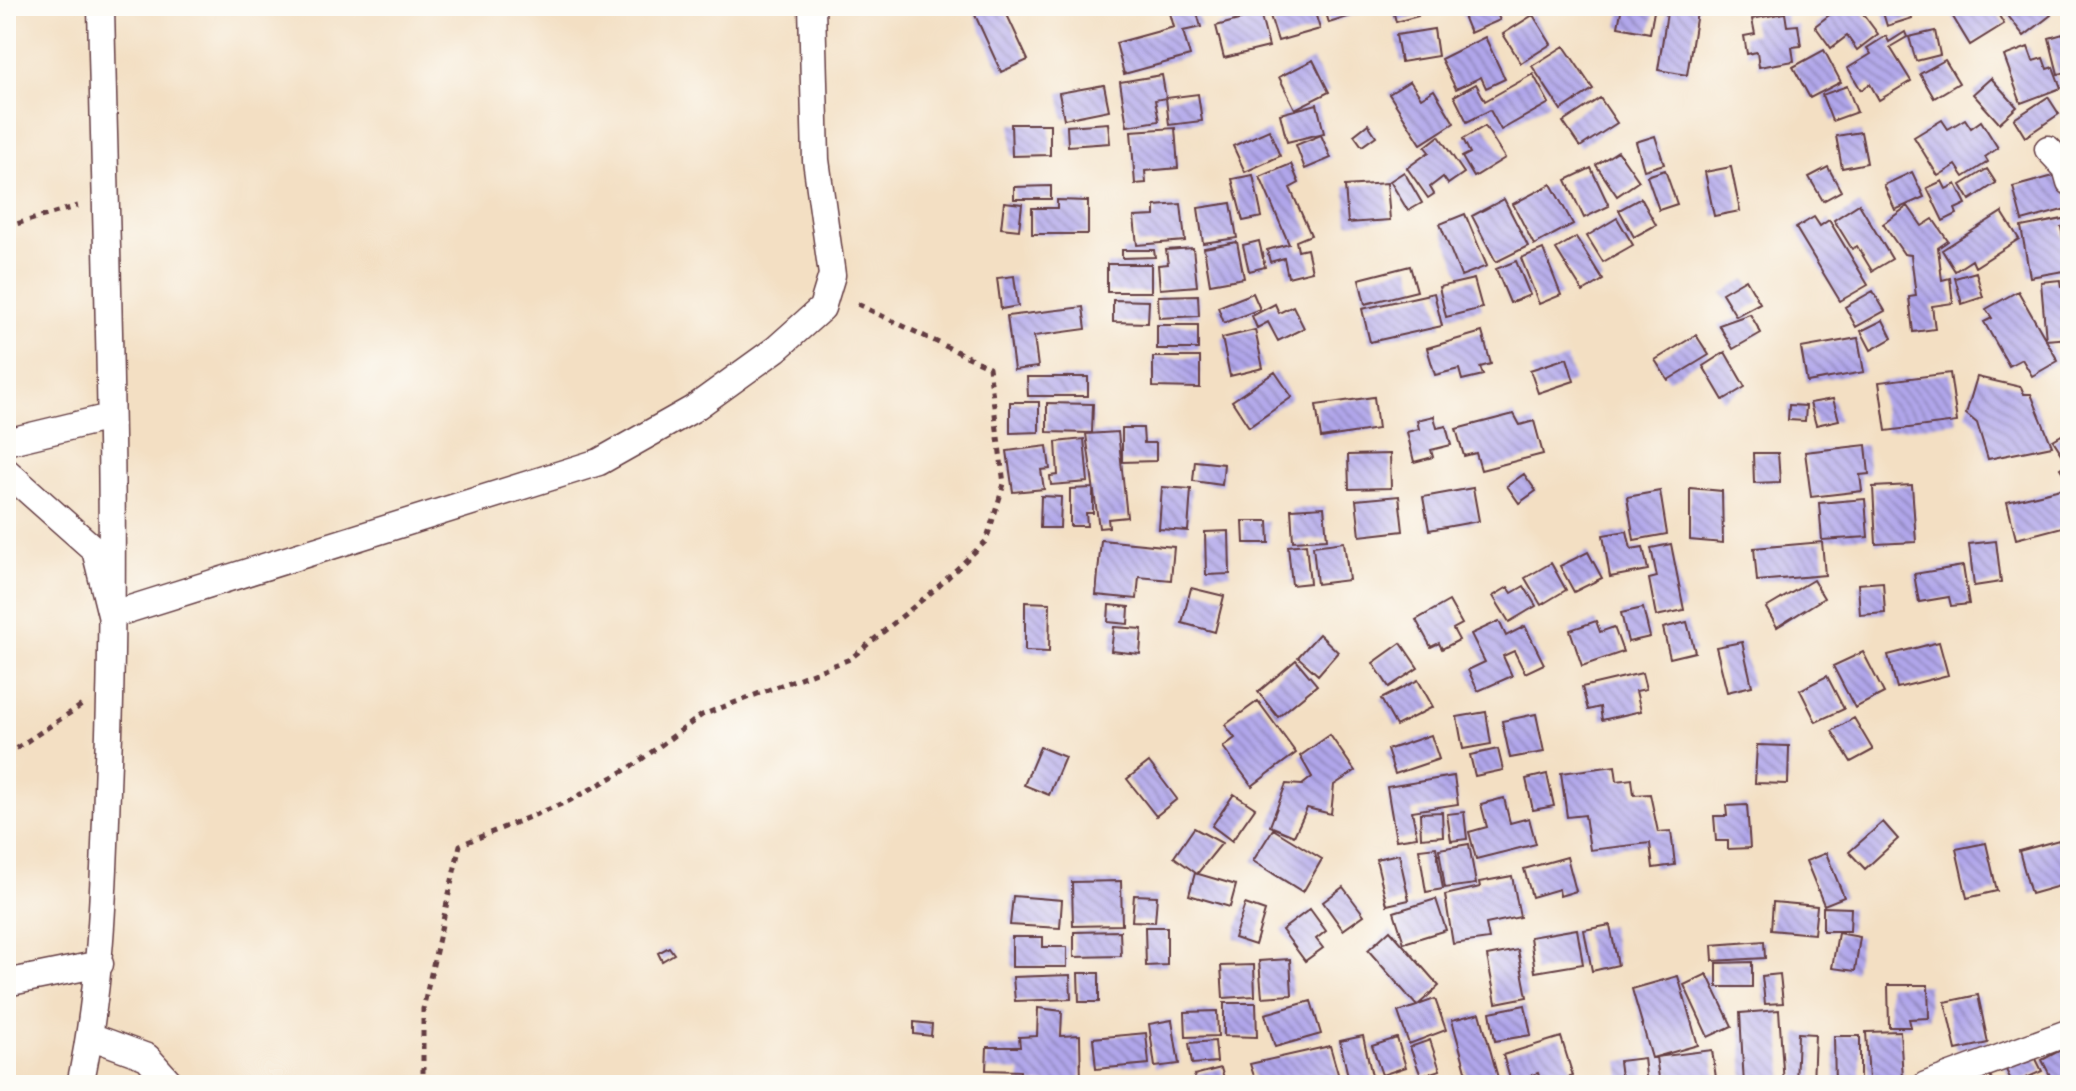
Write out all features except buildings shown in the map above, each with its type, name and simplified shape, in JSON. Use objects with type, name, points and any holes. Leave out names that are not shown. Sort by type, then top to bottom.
[{"type":"street","points":[[80,1085],[100,964],[111,686],[110,417],[101,6]]},
{"type":"street","points":[[111,615],[599,462],[693,409],[776,349],[822,308],[832,275],[816,160],[812,6]]},
{"type":"street","points":[[2048,149],[2066,168],[2070,182]]},
{"type":"street","points":[[6,442],[110,417]]},
{"type":"street","points":[[6,471],[95,550],[111,615]]},
{"type":"street","points":[[6,983],[100,964]]},
{"type":"street","points":[[1926,1085],[2070,1032]]},
{"type":"street","points":[[90,1036],[147,1057],[172,1085]]},
{"type":"path","points":[[6,227],[105,198]]},
{"type":"path","points":[[423,1085],[423,1009],[460,845],[569,801],[631,767],[702,715],[850,659],[939,586],[986,541],[1004,484],[989,367],[827,290]]},
{"type":"path","points":[[6,755],[111,686]]}]
